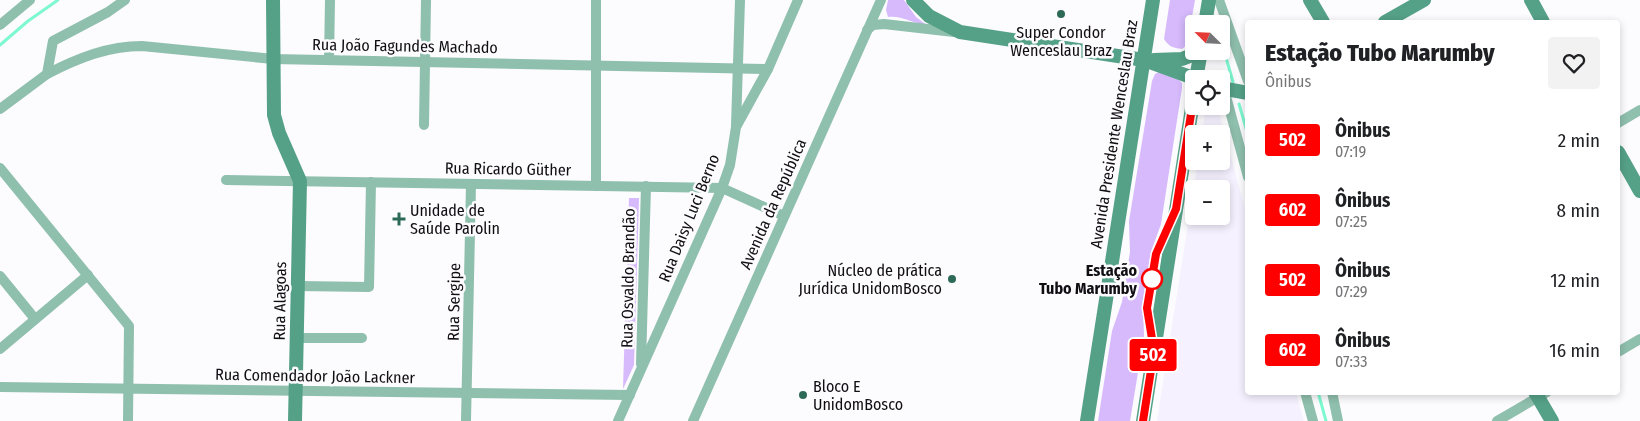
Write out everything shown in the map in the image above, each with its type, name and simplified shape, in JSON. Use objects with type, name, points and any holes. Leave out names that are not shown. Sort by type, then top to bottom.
[{"type":"main road","points":[[273,0],[273,102],[276,125],[300,181]]},
{"type":"main road","points":[[913,0],[929,16],[960,32],[1144,60],[1185,58]]},
{"type":"main road","name":"Avenida Presidente Wenceslau Braz","points":[[1087,421],[1153,0]]},
{"type":"main road","points":[[1206,15],[1209,0]]},
{"type":"main road","points":[[1310,0],[1322,20]]},
{"type":"main road","points":[[1389,20],[1424,0]]},
{"type":"main road","points":[[1530,0],[1542,20]]},
{"type":"main road","points":[[1144,60],[1185,75]]},
{"type":"main road","points":[[1230,89],[1245,92]]},
{"type":"main road","points":[[1142,421],[1191,115]]},
{"type":"main road","points":[[1620,156],[1640,191]]},
{"type":"main road","name":"Rua Alagoas","points":[[295,421],[300,181]]},
{"type":"main road","points":[[1540,395],[1552,421]]},
{"type":"street","points":[[0,25],[30,0]]},
{"type":"street","points":[[47,74],[53,41],[103,15],[124,0]]},
{"type":"street","points":[[329,60],[330,0]]},
{"type":"street","points":[[424,125],[426,0]]},
{"type":"street","points":[[596,0],[596,186]]},
{"type":"street","points":[[736,127],[740,0]]},
{"type":"street","name":"Rua Daisy Luci Berno","points":[[618,421],[722,188],[732,155],[736,127],[768,69],[798,0]]},
{"type":"street","points":[[1219,0],[1245,74]]},
{"type":"street","points":[[880,1],[884,24]]},
{"type":"street","name":"Avenida da República","points":[[693,421],[880,1]]},
{"type":"street","points":[[867,30],[873,25],[884,24],[960,32]]},
{"type":"street","name":"Rua João Fagundes Machado","points":[[0,109],[47,74],[64,65],[93,54],[126,46],[273,58],[768,69]]},
{"type":"street","points":[[1620,122],[1640,110]]},
{"type":"street","points":[[1230,113],[1245,166]]},
{"type":"street","points":[[0,168],[129,326],[128,421]]},
{"type":"street","name":"Rua Ricardo Güther","points":[[226,180],[722,188],[784,216]]},
{"type":"street","points":[[298,286],[369,286],[371,182]]},
{"type":"street","name":"Rua Sergipe","points":[[466,421],[471,184]]},
{"type":"street","name":"Rua Osvaldo Brandão","points":[[641,370],[646,186]]},
{"type":"street","points":[[0,349],[88,275]]},
{"type":"street","points":[[0,276],[35,319]]},
{"type":"street","points":[[297,338],[362,338]]},
{"type":"street","points":[[1620,351],[1640,339]]},
{"type":"street","name":"Rua Comendador João Lackner","points":[[2,385],[128,389],[630,395]]},
{"type":"street","points":[[1306,395],[1313,421]]},
{"type":"street","points":[[1333,395],[1338,421]]},
{"type":"street","points":[[1497,421],[1538,395]]},
{"type":"shaded area","points":[[888,0],[904,0],[916,17],[928,26],[898,17],[888,17],[886,10]]},
{"type":"shaded area","points":[[1170,0],[1195,0],[1192,15],[1185,15],[1185,47],[1182,49],[1172,47],[1164,39]]},
{"type":"shaded area","points":[[1159,72],[1179,80],[1182,83],[1182,88],[1161,224],[1151,252],[1143,305],[1144,336],[1130,421],[1098,421],[1112,331],[1122,302],[1130,252],[1129,221],[1152,81],[1155,74]]},
{"type":"shaded area","points":[[1205,115],[1219,115],[1222,125],[1203,125]]},
{"type":"shaded area","points":[[1230,154],[1245,209],[1245,395],[1297,395],[1304,421],[1157,421],[1188,225],[1230,225],[1230,180],[1195,180],[1197,170],[1230,170]]},
{"type":"shaded area","points":[[629,198],[639,198],[634,365],[623,389]]},
{"type":"waterway","points":[[0,45],[28,21],[58,0]]},
{"type":"waterway","points":[[1227,60],[1233,82]]},
{"type":"waterway","points":[[1239,104],[1245,125]]},
{"type":"waterway","points":[[1319,395],[1326,421]]},
{"type":"bus line","name":"502","points":[[1143,421],[1154,351],[1147,308],[1156,254],[1176,209],[1191,115]]},
{"type":"place","name":"Super Condor Wenceslau Braz","points":[[1061,14]]},
{"type":"place","name":"Unidade de Saúde Parolin","points":[[399,219]]},
{"type":"place","name":"Núcleo de prática Jurídica UnidomBosco","points":[[952,279]]},
{"type":"place","name":"Estação Tubo Marumby","points":[[1152,279]]},
{"type":"place","name":"Bloco E UnidomBosco","points":[[803,395]]}]
